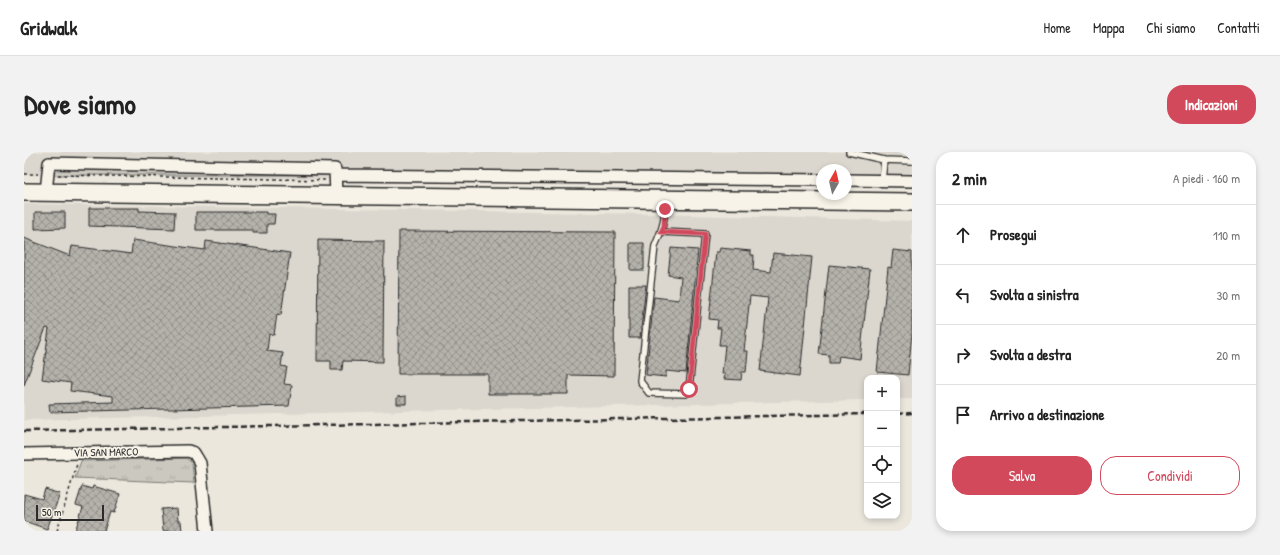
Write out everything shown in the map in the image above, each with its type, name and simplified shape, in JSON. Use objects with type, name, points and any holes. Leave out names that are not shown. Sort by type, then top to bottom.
[{"type":"main road","points":[[24,192],[912,202]]},
{"type":"street","points":[[46,192],[49,163],[336,169],[336,196]]},
{"type":"street","points":[[336,175],[816,180]]},
{"type":"street","points":[[852,180],[912,181]]},
{"type":"street","name":"VIA SAN MARCO","points":[[24,454],[188,451],[194,453],[200,462],[207,531]]},
{"type":"lane","points":[[849,152],[884,160],[912,161]]},
{"type":"lane","points":[[882,181],[884,160]]},
{"type":"lane","points":[[661,232],[705,234],[689,389],[686,394],[649,393],[640,381],[655,246],[661,232],[664,226],[666,199]]},
{"type":"path","points":[[57,531],[80,452]]},
{"type":"shaded area","points":[[24,152],[912,152],[912,188],[852,187],[852,164],[816,164],[816,186],[24,175]]},
{"type":"shaded area","points":[[24,204],[653,214],[912,221],[912,399],[900,399],[900,375],[864,375],[864,400],[24,420]]},
{"type":"green space","points":[[49,163],[335,169],[336,175],[48,175]]},
{"type":"green space","points":[[186,458],[192,463],[194,483],[75,478],[81,461]]},
{"type":"building","points":[[89,208],[139,208],[139,211],[175,212],[174,229],[89,226]]},
{"type":"building","points":[[35,212],[65,212],[65,228],[35,229]]},
{"type":"building","points":[[196,212],[266,212],[266,214],[275,214],[274,224],[267,224],[267,233],[253,233],[253,230],[196,230]]},
{"type":"building","points":[[399,231],[615,232],[614,376],[568,375],[568,394],[488,394],[488,374],[398,374]]},
{"type":"building","points":[[24,238],[70,256],[72,246],[131,254],[133,240],[205,250],[206,241],[290,253],[281,315],[277,314],[274,335],[269,334],[267,351],[283,353],[281,366],[287,367],[284,384],[292,385],[289,406],[50,412],[49,404],[113,402],[113,396],[70,391],[71,383],[42,379],[49,329],[46,328],[24,385]]},
{"type":"building","points":[[318,240],[384,241],[383,362],[343,361],[342,370],[331,370],[331,361],[317,361]]},
{"type":"building","points":[[630,243],[644,243],[644,270],[630,270]]},
{"type":"building","points":[[671,248],[698,250],[686,373],[666,371],[666,377],[646,375],[654,297],[679,300],[681,277],[668,275]]},
{"type":"building","points":[[720,248],[751,251],[751,255],[754,255],[753,270],[771,272],[773,253],[812,257],[800,376],[760,371],[768,298],[750,296],[744,351],[748,351],[746,372],[742,372],[741,380],[724,379],[725,374],[722,374],[725,345],[719,345],[721,328],[717,328],[718,320],[709,319],[716,252],[719,252]]},
{"type":"building","points":[[893,250],[912,252],[912,333],[908,375],[877,372],[888,267],[891,268]]},
{"type":"building","points":[[829,265],[870,269],[860,359],[839,356],[838,363],[829,363],[829,355],[819,354]]},
{"type":"building","points":[[629,285],[646,285],[640,338],[629,338]]},
{"type":"building","points":[[406,396],[406,404],[397,404],[397,397]]},
{"type":"building","points":[[82,486],[92,489],[93,486],[120,494],[114,513],[110,512],[104,531],[75,531],[83,507],[76,505]]},
{"type":"building","points":[[45,489],[60,494],[47,529],[24,521],[24,494],[42,499]]},
{"type":"building","points":[[177,508],[178,521],[181,521],[182,531],[163,531],[161,509]]},
{"type":"railway","points":[[900,414],[912,413]]},
{"type":"railway","points":[[24,431],[864,414]]},
{"type":"route","points":[[665,209],[664,226],[661,232],[705,234],[689,389]]}]
